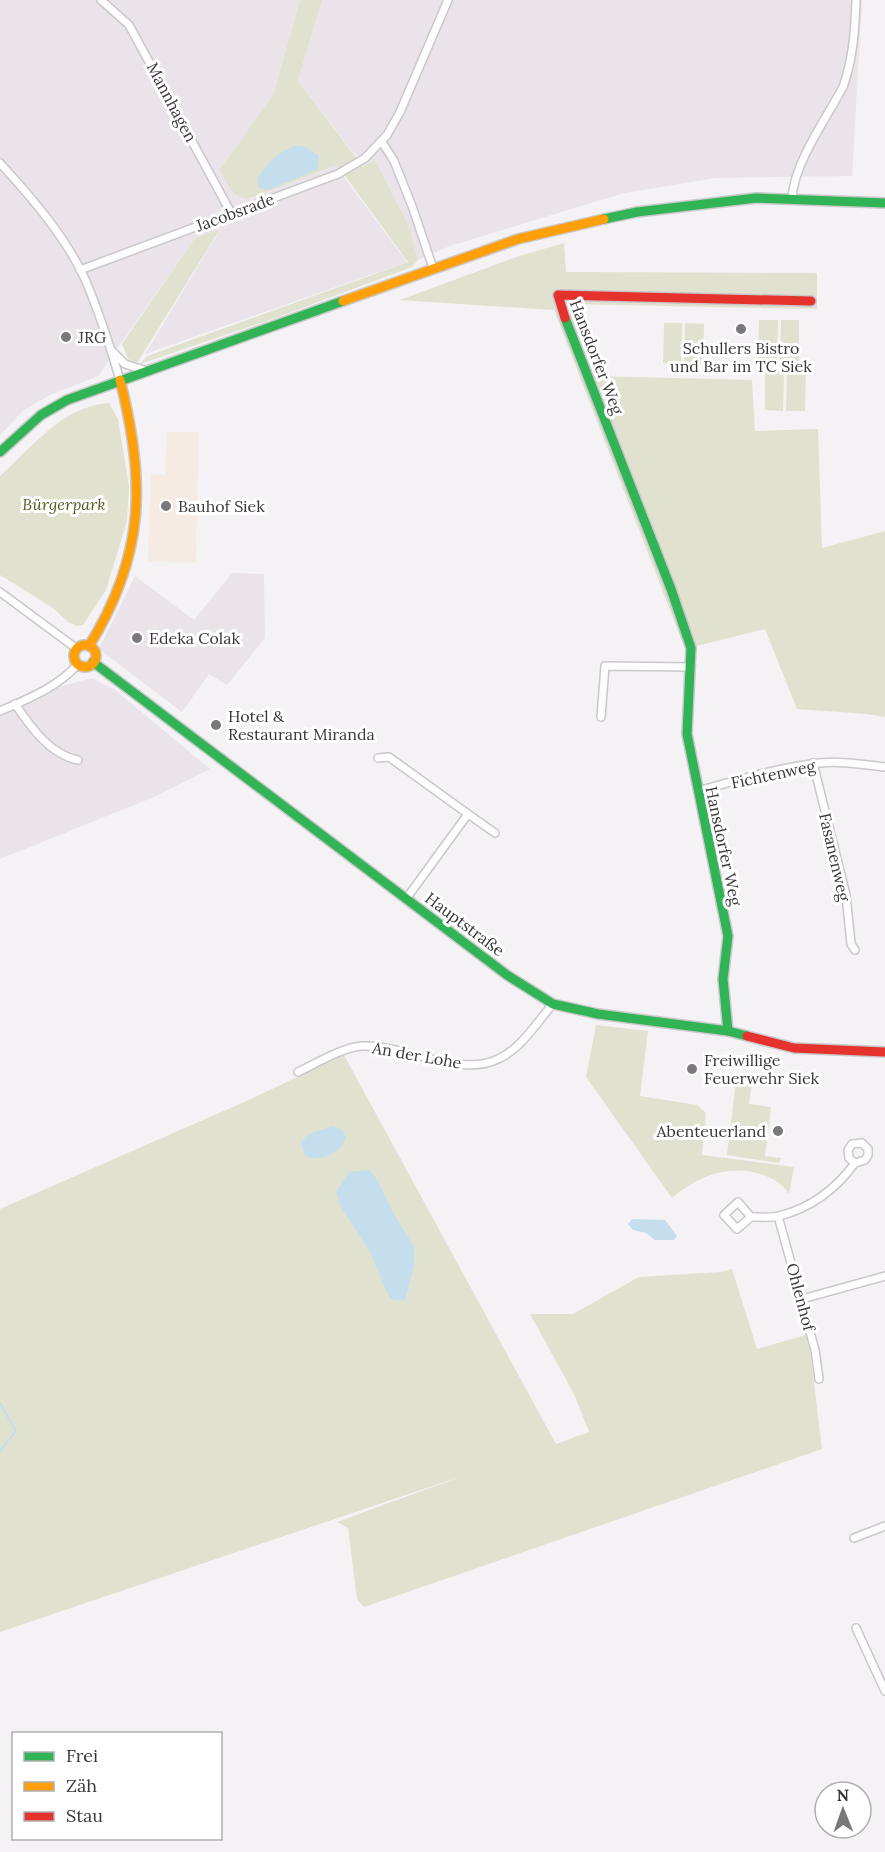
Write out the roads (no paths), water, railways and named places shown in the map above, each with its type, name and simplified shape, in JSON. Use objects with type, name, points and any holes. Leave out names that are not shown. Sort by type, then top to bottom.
[{"type":"street","name":"Mannhagen","points":[[102,0],[129,25],[231,213]]},
{"type":"street","name":"Jacobsrade","points":[[80,270],[345,171],[365,158],[382,141],[400,112],[448,0]]},
{"type":"street","points":[[792,198],[793,181],[848,74],[854,41],[856,0]]},
{"type":"street","points":[[382,141],[394,161],[433,268]]},
{"type":"street","points":[[0,163],[51,225],[80,270],[93,298],[130,418],[137,461],[136,524],[122,579],[109,614],[89,646]]},
{"type":"street","points":[[0,452],[49,410],[67,400],[518,239],[637,212],[756,198],[885,203]]},
{"type":"street","name":"Hansdorfer Weg","points":[[728,1031],[723,979],[728,936],[687,734],[691,648],[671,589],[558,296],[812,301]]},
{"type":"street","points":[[110,349],[126,364],[147,371]]},
{"type":"street","points":[[0,592],[77,649]]},
{"type":"street","points":[[82,645],[89,646],[95,654],[93,662],[84,667],[74,658],[77,649],[82,645]]},
{"type":"street","name":"Hauptstraße","points":[[93,662],[406,899],[525,987],[554,1004],[598,1014],[728,1031],[794,1048],[885,1052]]},
{"type":"street","points":[[0,711],[55,685],[78,664]]},
{"type":"street","points":[[601,717],[605,666],[691,667]]},
{"type":"street","points":[[15,705],[43,741],[69,759],[78,760]]},
{"type":"street","points":[[378,758],[388,757],[495,832]]},
{"type":"street","name":"Fichtenweg","points":[[698,791],[767,772],[813,763],[885,767]]},
{"type":"street","name":"Fasanenweg","points":[[813,763],[846,894],[851,944],[855,950]]},
{"type":"street","points":[[406,899],[468,814]]},
{"type":"street","name":"An der Lohe","points":[[298,1072],[350,1048],[360,1046],[466,1064],[497,1060],[515,1047],[554,1004]]},
{"type":"street","points":[[751,1217],[778,1216],[817,1200],[831,1190],[855,1162]]},
{"type":"street","name":"Ohlenhof","points":[[778,1216],[815,1350],[819,1379]]},
{"type":"street","points":[[802,1299],[885,1276]]},
{"type":"street","points":[[854,1538],[885,1526]]},
{"type":"street","points":[[856,1628],[885,1691]]},
{"type":"water","points":[[294,146],[304,146],[319,156],[318,169],[269,190],[259,188],[257,179],[265,168],[277,155]]},
{"type":"water","points":[[333,1126],[343,1130],[346,1139],[339,1149],[322,1158],[304,1155],[301,1142],[308,1134]]},
{"type":"water","points":[[370,1170],[414,1247],[414,1266],[405,1301],[390,1299],[370,1252],[340,1205],[336,1192],[349,1172]]},
{"type":"water","points":[[632,1219],[665,1220],[677,1236],[674,1240],[655,1240],[646,1233],[633,1230],[628,1224]]},
{"type":"waterway","points":[[0,1403],[16,1431],[0,1451]]},
{"type":"place","name":"Schullers Bistro und Bar im TC Siek","points":[[741,329]]},
{"type":"place","name":"JRG","points":[[66,337]]},
{"type":"place","name":"Bauhof Siek","points":[[166,506]]},
{"type":"place","name":"Edeka Colak","points":[[137,638]]},
{"type":"place","name":"Hotel & Restaurant Miranda","points":[[216,725]]},
{"type":"place","name":"Freiwillige Feuerwehr Siek","points":[[692,1069]]},
{"type":"place","name":"Abenteuerland","points":[[778,1131]]},
{"type":"park label","name":"Bürgerpark","points":[[64,504]]}]
